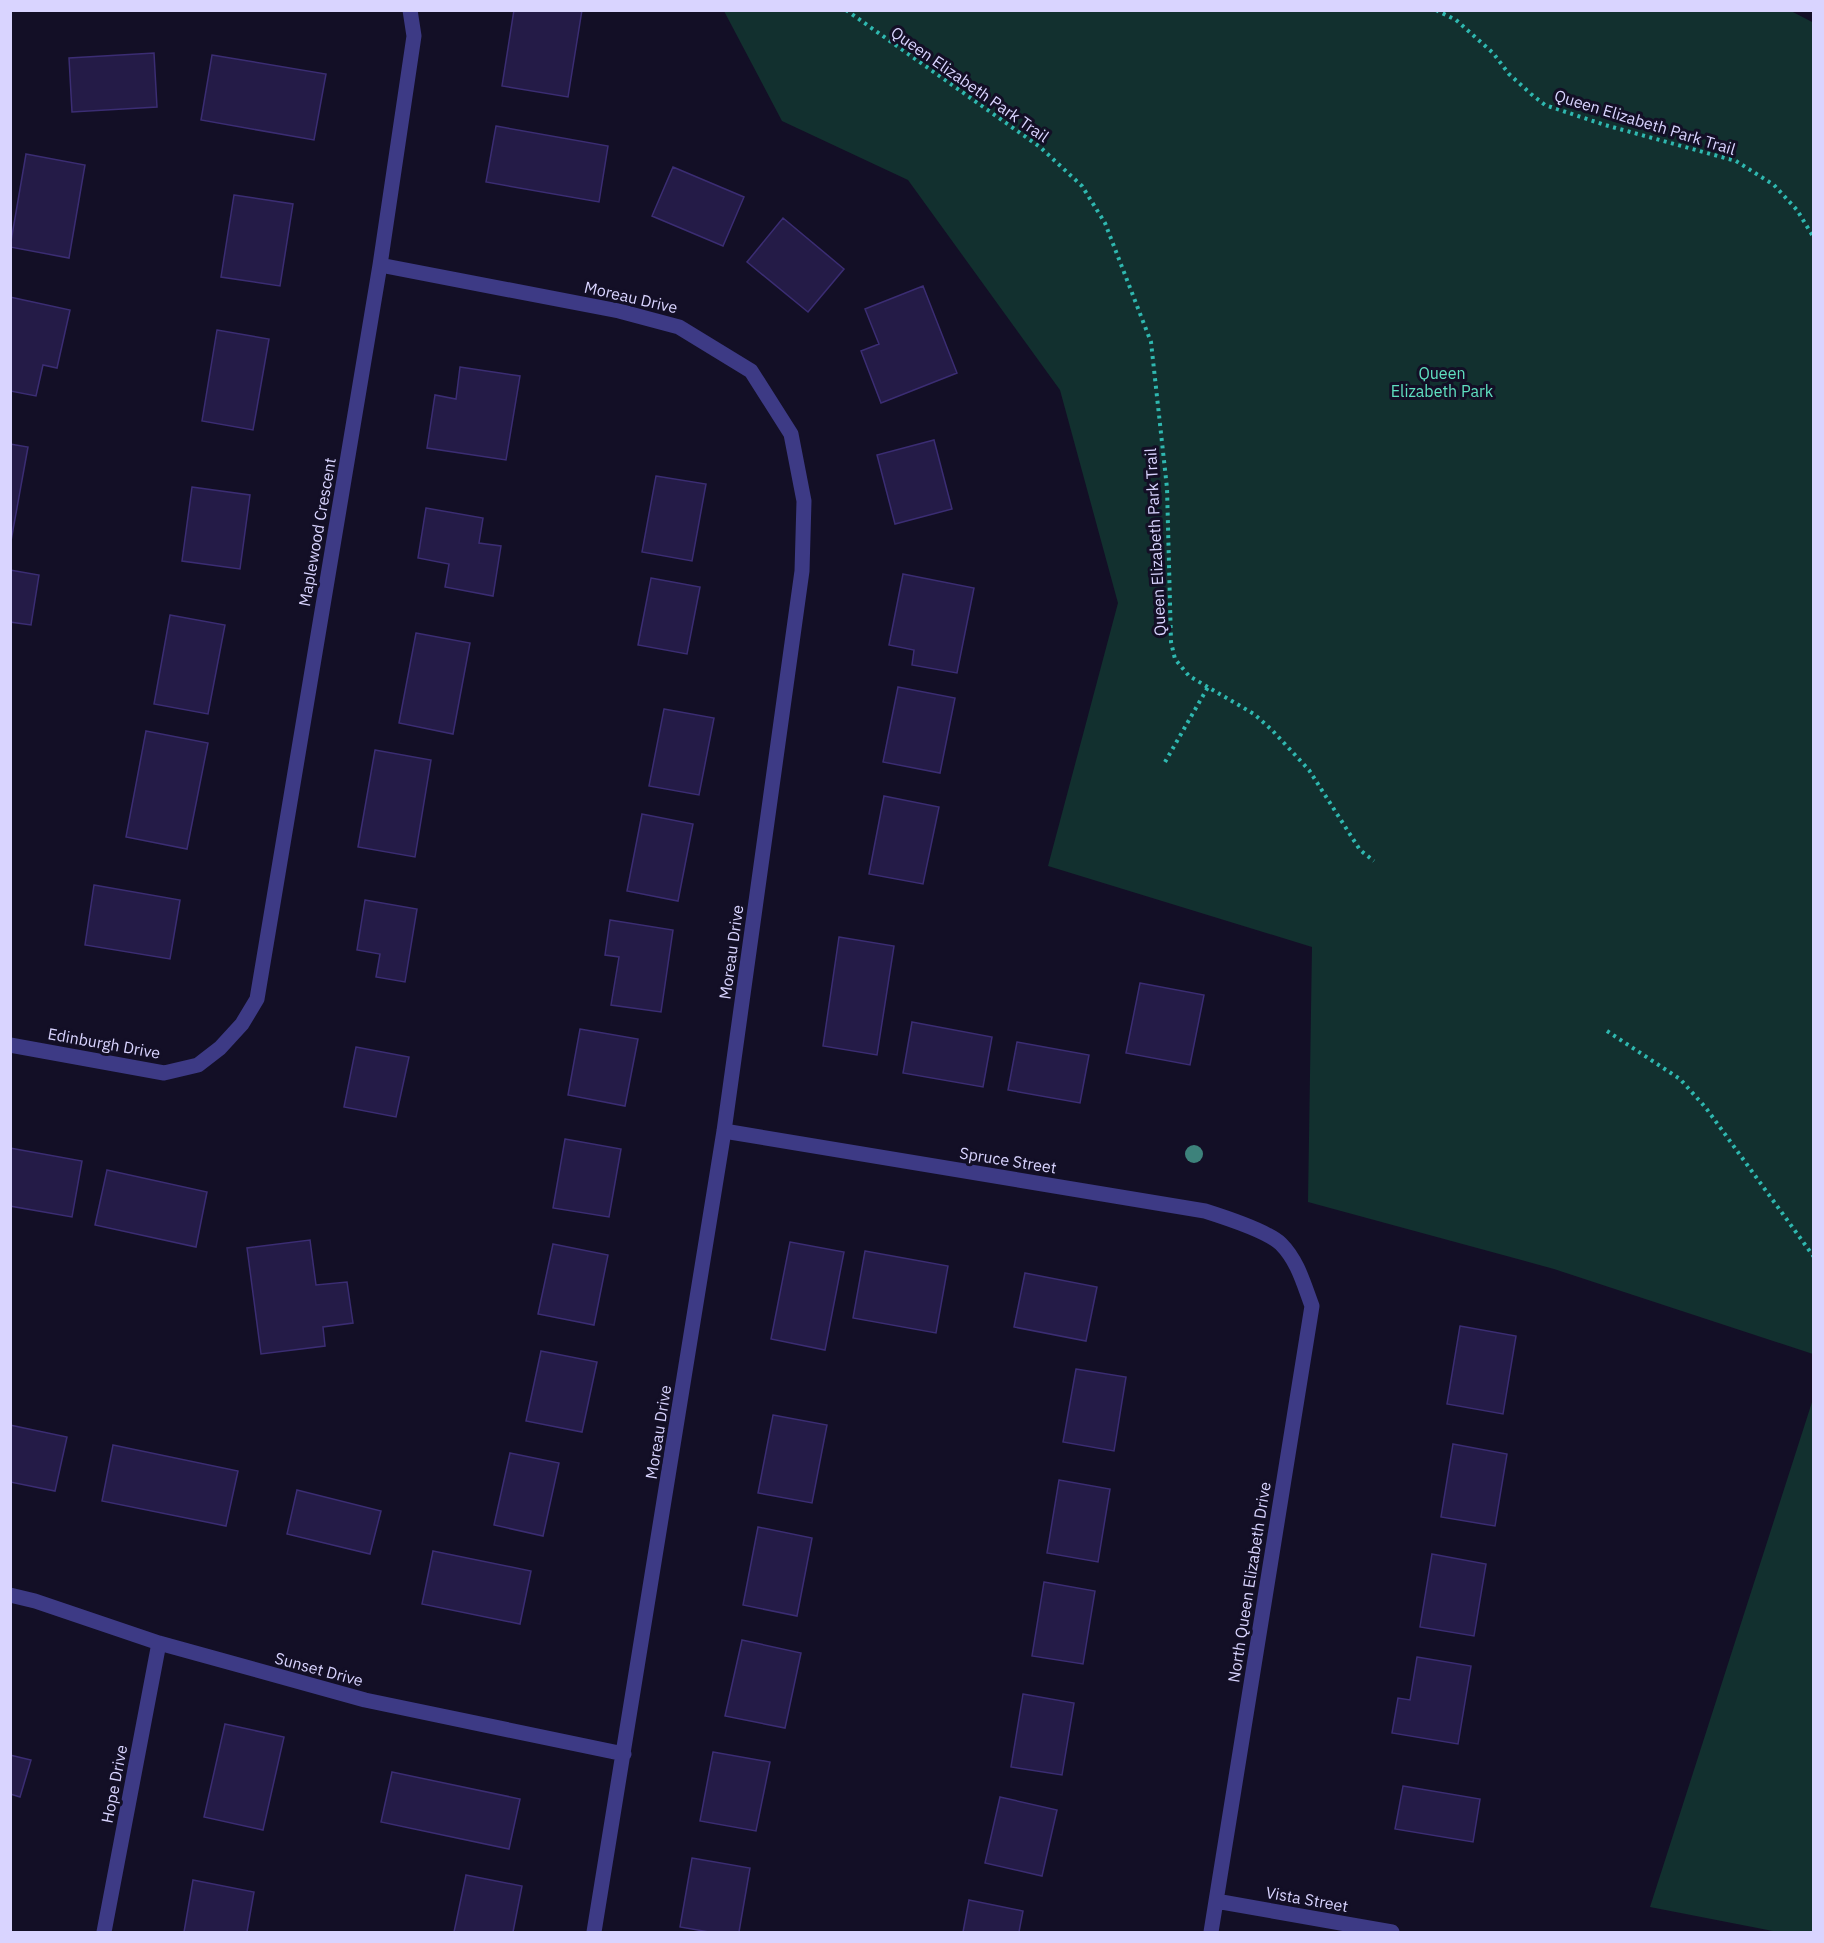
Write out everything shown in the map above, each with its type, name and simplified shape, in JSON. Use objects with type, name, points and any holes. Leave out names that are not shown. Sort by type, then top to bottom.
[{"type":"street","name":"Maplewood Crescent","points":[[220,1048],[242,1024],[257,999],[380,265],[414,36],[410,10]]},
{"type":"street","name":"Moreau Drive","points":[[380,265],[619,311],[679,327],[751,371],[791,434],[804,501],[802,571],[724,1131],[594,1932]]},
{"type":"street","name":"Edinburgh Drive","points":[[10,1045],[164,1073],[198,1065],[220,1048]]},
{"type":"street","name":"Spruce Street","points":[[724,1131],[1205,1211],[1242,1223],[1281,1243]]},
{"type":"street","name":"North Queen Elizabeth Drive","points":[[1211,1932],[1312,1306],[1298,1268],[1281,1243]]},
{"type":"street","name":"Sunset Drive","points":[[10,1595],[35,1601],[159,1643],[365,1700],[624,1754]]},
{"type":"street","name":"Hope Drive","points":[[105,1932],[159,1643]]},
{"type":"street","name":"Vista Street","points":[[1216,1901],[1392,1932]]},
{"type":"path","name":"Queen Elizabeth Park Trail","points":[[846,10],[1040,147],[1082,186],[1106,223],[1151,342],[1167,488],[1171,642],[1175,659],[1189,676],[1254,714],[1272,730],[1309,770],[1360,850],[1374,861]]},
{"type":"path","name":"Queen Elizabeth Park Trail","points":[[1436,10],[1456,20],[1492,54],[1509,74],[1545,105],[1605,125],[1736,161],[1774,185],[1797,210],[1814,238]]},
{"type":"path","points":[[1165,762],[1208,687]]},
{"type":"path","points":[[1607,1031],[1680,1079],[1706,1108],[1814,1257]]},
{"type":"green space","name":"Queen Elizabeth Park","points":[[724,11],[1791,11],[1814,23],[1813,1354],[1554,1269],[1308,1202],[1312,947],[1048,866],[1118,603],[1060,390],[908,180],[782,121]]},
{"type":"green space","points":[[1813,1399],[1813,1932],[1778,1932],[1650,1907]]},
{"type":"building","points":[[514,10],[582,10],[568,97],[502,86]]},
{"type":"building","points":[[154,53],[157,107],[72,112],[69,58]]},
{"type":"building","points":[[212,55],[326,74],[314,140],[201,120]]},
{"type":"building","points":[[496,126],[608,146],[599,202],[486,182]]},
{"type":"building","points":[[26,154],[85,165],[69,258],[10,247]]},
{"type":"building","points":[[673,167],[744,197],[723,246],[652,216]]},
{"type":"building","points":[[234,195],[293,204],[280,286],[221,277]]},
{"type":"building","points":[[783,218],[844,269],[808,312],[747,262]]},
{"type":"building","points":[[923,286],[957,373],[881,403],[861,351],[879,344],[865,309]]},
{"type":"building","points":[[10,297],[70,310],[57,368],[43,365],[36,396],[10,391]]},
{"type":"building","points":[[217,330],[269,339],[253,430],[202,421]]},
{"type":"building","points":[[460,367],[520,376],[506,460],[427,448],[435,395],[456,399]]},
{"type":"building","points":[[934,440],[952,509],[895,524],[877,455]]},
{"type":"building","points":[[10,444],[28,447],[11,541],[10,541]]},
{"type":"building","points":[[656,476],[706,484],[692,561],[642,552]]},
{"type":"building","points":[[192,487],[250,495],[240,569],[182,561]]},
{"type":"building","points":[[426,508],[483,518],[479,543],[501,546],[493,596],[445,587],[449,564],[418,558]]},
{"type":"building","points":[[10,570],[39,575],[31,625],[10,622]]},
{"type":"building","points":[[903,574],[974,588],[957,673],[912,665],[914,650],[889,645]]},
{"type":"building","points":[[651,578],[700,587],[687,654],[638,645]]},
{"type":"building","points":[[170,615],[225,625],[208,714],[154,704]]},
{"type":"building","points":[[416,633],[470,643],[453,734],[399,723]]},
{"type":"building","points":[[898,687],[955,698],[940,773],[883,762]]},
{"type":"building","points":[[664,709],[714,718],[699,795],[649,786]]},
{"type":"building","points":[[146,731],[208,743],[187,849],[126,837]]},
{"type":"building","points":[[375,750],[431,760],[415,857],[358,847]]},
{"type":"building","points":[[884,796],[939,807],[923,884],[869,874]]},
{"type":"building","points":[[642,814],[693,824],[678,901],[627,891]]},
{"type":"building","points":[[94,885],[180,900],[170,959],[85,945]]},
{"type":"building","points":[[365,900],[417,909],[405,982],[376,977],[380,954],[357,950]]},
{"type":"building","points":[[610,920],[673,930],[661,1012],[611,1005],[619,957],[605,955]]},
{"type":"building","points":[[839,937],[894,946],[877,1055],[823,1046]]},
{"type":"building","points":[[1140,983],[1204,995],[1190,1065],[1126,1053]]},
{"type":"building","points":[[912,1022],[992,1037],[983,1087],[903,1073]]},
{"type":"building","points":[[580,1029],[638,1039],[625,1106],[568,1095]]},
{"type":"building","points":[[1017,1042],[1089,1055],[1080,1103],[1008,1090]]},
{"type":"building","points":[[356,1047],[409,1057],[396,1117],[344,1107]]},
{"type":"building","points":[[565,1139],[621,1149],[609,1217],[553,1208]]},
{"type":"building","points":[[10,1148],[82,1161],[72,1217],[10,1206]]},
{"type":"building","points":[[107,1170],[207,1192],[196,1247],[95,1225]]},
{"type":"building","points":[[310,1240],[316,1285],[347,1282],[353,1323],[323,1327],[325,1346],[261,1354],[247,1248]]},
{"type":"building","points":[[790,1242],[844,1252],[825,1350],[771,1339]]},
{"type":"building","points":[[553,1244],[608,1255],[594,1325],[538,1314]]},
{"type":"building","points":[[865,1251],[948,1266],[936,1333],[853,1318]]},
{"type":"building","points":[[1025,1273],[1097,1287],[1086,1341],[1014,1327]]},
{"type":"building","points":[[1460,1326],[1516,1336],[1503,1414],[1447,1404]]},
{"type":"building","points":[[541,1351],[597,1362],[582,1432],[526,1421]]},
{"type":"building","points":[[1076,1369],[1126,1377],[1114,1451],[1063,1442]]},
{"type":"building","points":[[773,1415],[827,1425],[812,1503],[758,1493]]},
{"type":"building","points":[[10,1425],[67,1437],[55,1491],[10,1482]]},
{"type":"building","points":[[1453,1444],[1507,1454],[1495,1526],[1441,1517]]},
{"type":"building","points":[[113,1445],[238,1471],[226,1526],[102,1501]]},
{"type":"building","points":[[510,1453],[559,1463],[543,1536],[494,1525]]},
{"type":"building","points":[[1059,1480],[1110,1489],[1098,1562],[1047,1553]]},
{"type":"building","points":[[297,1490],[381,1511],[370,1554],[287,1534]]},
{"type":"building","points":[[758,1527],[812,1538],[797,1616],[743,1605]]},
{"type":"building","points":[[433,1551],[531,1571],[520,1624],[422,1604]]},
{"type":"building","points":[[1432,1554],[1486,1564],[1474,1636],[1420,1627]]},
{"type":"building","points":[[1044,1582],[1095,1591],[1083,1664],[1032,1656]]},
{"type":"building","points":[[742,1640],[801,1653],[785,1728],[725,1716]]},
{"type":"building","points":[[1417,1657],[1471,1666],[1458,1744],[1392,1733],[1398,1698],[1410,1700]]},
{"type":"building","points":[[1023,1694],[1074,1703],[1062,1775],[1011,1767]]},
{"type":"building","points":[[225,1724],[284,1737],[263,1830],[204,1817]]},
{"type":"building","points":[[713,1752],[770,1762],[756,1831],[700,1821]]},
{"type":"building","points":[[10,1755],[31,1760],[20,1797],[10,1794]]},
{"type":"building","points":[[392,1772],[520,1799],[509,1849],[381,1822]]},
{"type":"building","points":[[1403,1786],[1480,1799],[1473,1842],[1395,1829]]},
{"type":"building","points":[[1000,1797],[1057,1810],[1042,1876],[985,1863]]},
{"type":"building","points":[[692,1858],[750,1868],[739,1932],[709,1932],[680,1927]]},
{"type":"building","points":[[466,1875],[522,1886],[513,1932],[454,1932]]},
{"type":"building","points":[[193,1880],[254,1892],[247,1932],[184,1932]]},
{"type":"building","points":[[969,1900],[1023,1911],[1019,1932],[963,1932]]}]
